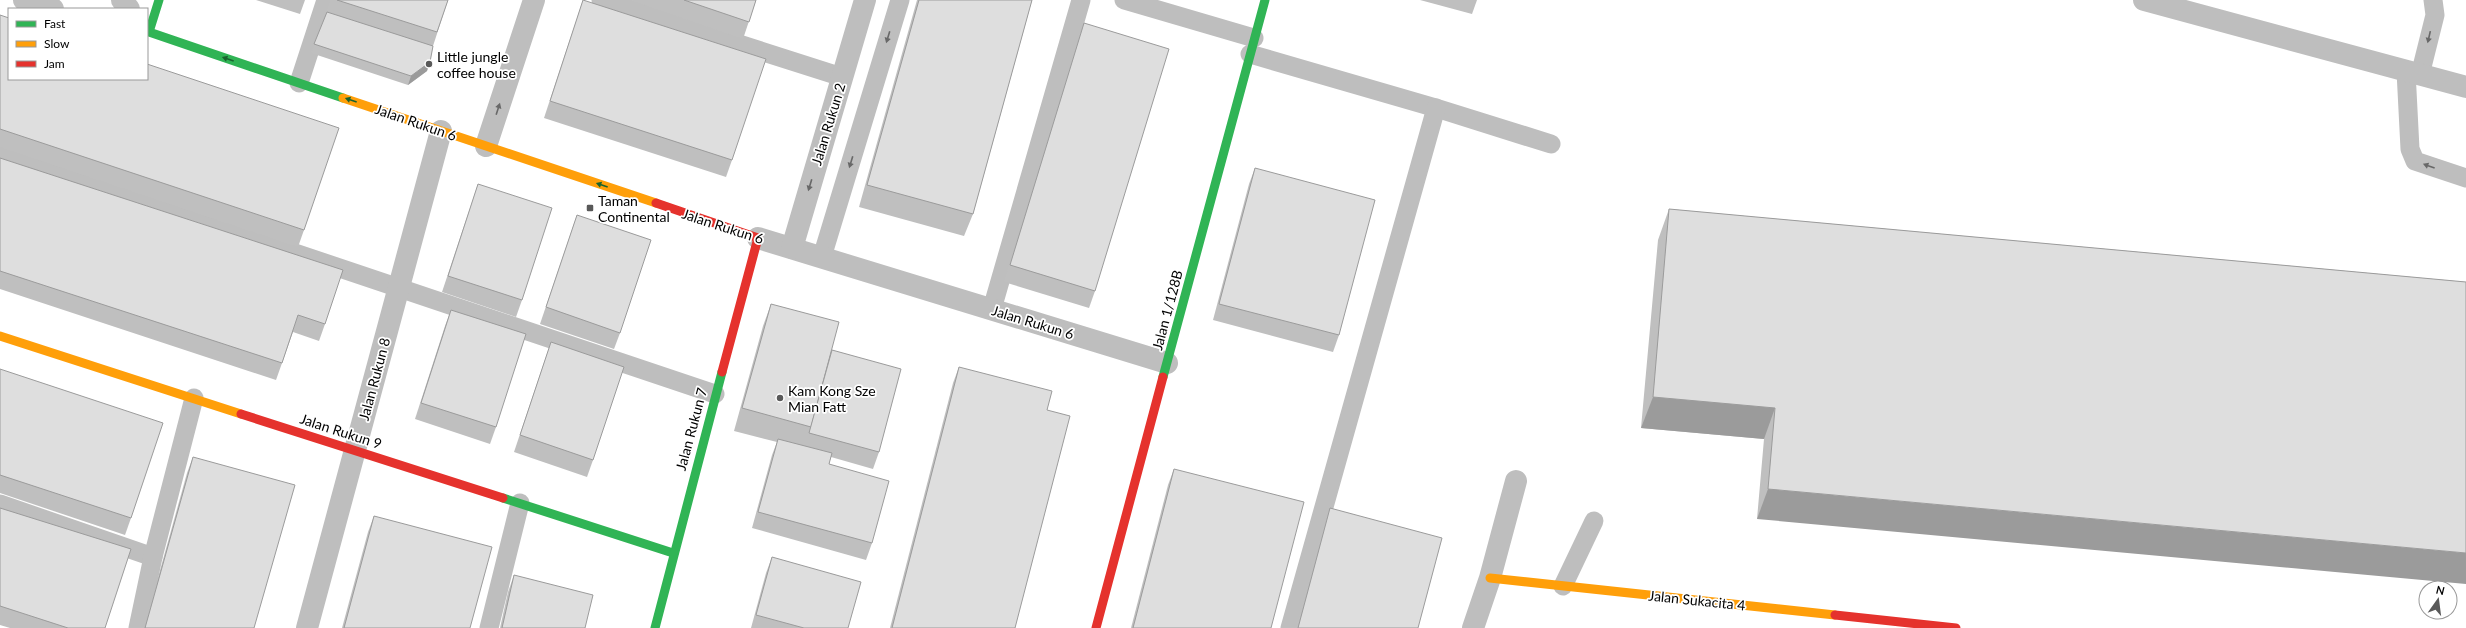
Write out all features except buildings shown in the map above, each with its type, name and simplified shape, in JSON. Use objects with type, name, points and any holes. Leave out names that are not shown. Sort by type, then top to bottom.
[{"type":"street","points":[[24,0],[50,8]]},
{"type":"street","points":[[122,0],[128,8]]},
{"type":"street","points":[[148,32],[159,0]]},
{"type":"street","points":[[486,146],[534,0]]},
{"type":"street","name":"Jalan Rukun 2","points":[[792,248],[865,0]]},
{"type":"street","name":"Jalan 1/128B","points":[[1096,628],[1265,0]]},
{"type":"street","points":[[2144,0],[2466,87]]},
{"type":"street","name":"Jalan Rukun 6","points":[[148,32],[758,238],[1167,363]]},
{"type":"street","name":"Jalan Rukun 8","points":[[307,628],[441,131]]},
{"type":"street","name":"Jalan Rukun 7","points":[[655,628],[672,553],[758,238]]},
{"type":"street","name":"Jalan Rukun 9","points":[[0,336],[672,553]]},
{"type":"street","points":[[1473,628],[1490,578],[1516,481]]},
{"type":"street","name":"Jalan Sukacita 4","points":[[1490,578],[1956,628]]},
{"type":"lane","points":[[299,83],[326,0]]},
{"type":"lane","points":[[600,0],[842,77]]},
{"type":"lane","points":[[822,257],[900,0]]},
{"type":"lane","points":[[992,309],[1081,0]]},
{"type":"lane","points":[[1124,0],[1252,46],[1436,108],[1551,144]]},
{"type":"lane","points":[[2433,0],[2435,15],[2413,73],[2410,149],[2415,161],[2466,178]]},
{"type":"lane","points":[[1290,628],[1436,108]]},
{"type":"lane","points":[[0,154],[399,286],[715,394]]},
{"type":"lane","points":[[138,628],[153,557],[194,398]]},
{"type":"lane","points":[[489,628],[520,503]]},
{"type":"lane","points":[[0,504],[153,557]]},
{"type":"lane","points":[[1563,586],[1594,521]]},
{"type":"traffic: fast","points":[[159,0],[149,32],[343,98]]},
{"type":"traffic: fast","points":[[1163,377],[1265,0]]},
{"type":"traffic: fast","points":[[655,628],[722,372]]},
{"type":"traffic: fast","points":[[503,498],[673,553]]},
{"type":"traffic: slow","points":[[343,98],[656,203]]},
{"type":"traffic: slow","points":[[0,336],[241,414]]},
{"type":"traffic: slow","points":[[1490,578],[1835,615]]},
{"type":"traffic: jam","points":[[656,203],[758,238],[722,372]]},
{"type":"traffic: jam","points":[[1096,628],[1163,377]]},
{"type":"traffic: jam","points":[[241,414],[503,498]]},
{"type":"traffic: jam","points":[[1835,615],[1956,628]]},
{"type":"place","name":"Little jungle coffee house","points":[[429,64]]},
{"type":"place","name":"Taman Continental","points":[[590,208]]},
{"type":"place","name":"Kam Kong Sze Mian Fatt","points":[[780,398]]}]
